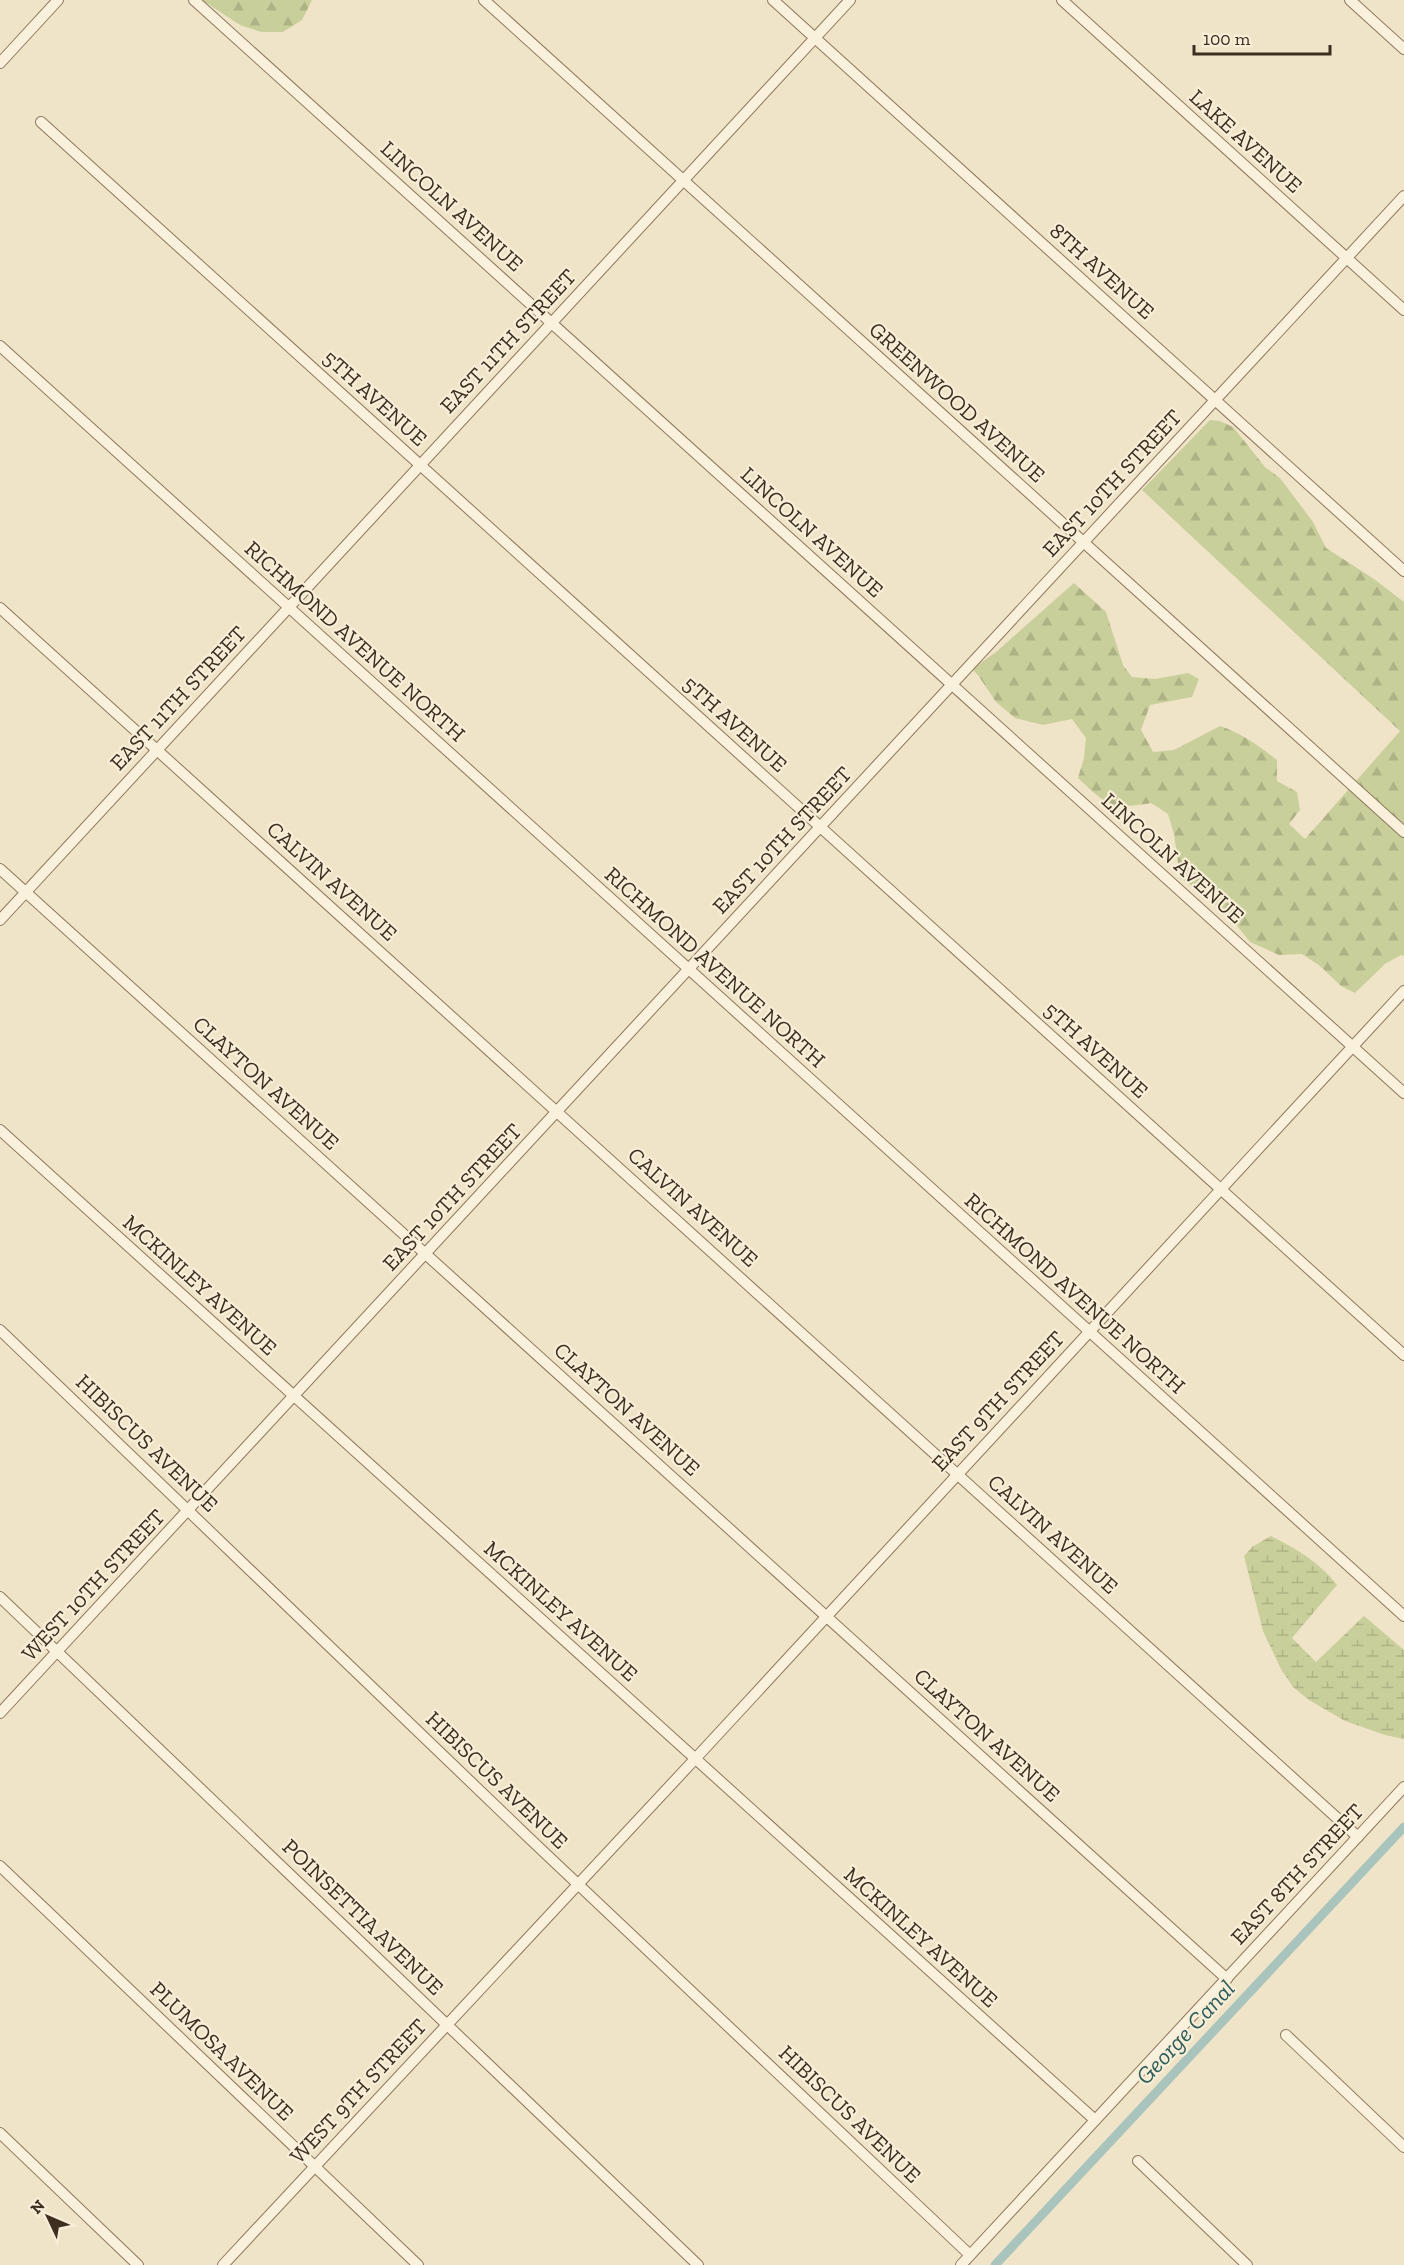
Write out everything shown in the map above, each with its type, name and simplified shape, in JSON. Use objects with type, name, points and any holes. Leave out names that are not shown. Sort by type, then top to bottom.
[{"type":"street","points":[[0,63],[58,0]]},
{"type":"street","name":"LINCOLN AVENUE","points":[[194,0],[1404,1094]]},
{"type":"street","name":"GREENWOOD AVENUE","points":[[484,0],[1404,832]]},
{"type":"street","name":"8TH AVENUE","points":[[773,0],[1404,571]]},
{"type":"street","name":"EAST 11TH STREET","points":[[0,920],[850,0]]},
{"type":"street","name":"LAKE AVENUE","points":[[1062,0],[1404,310]]},
{"type":"street","points":[[1350,0],[1404,49]]},
{"type":"street","name":"5TH AVENUE","points":[[41,122],[1404,1355]]},
{"type":"street","name":"EAST 10TH STREET","points":[[189,1511],[1404,196]]},
{"type":"street","name":"RICHMOND AVENUE NORTH","points":[[0,346],[1404,1616]]},
{"type":"street","name":"CALVIN AVENUE","points":[[0,608],[1358,1837]]},
{"type":"street","name":"CLAYTON AVENUE","points":[[0,869],[1227,1978]]},
{"type":"street","name":"EAST 9TH STREET","points":[[695,1759],[1404,991]]},
{"type":"street","name":"MCKINLEY AVENUE","points":[[0,1130],[1095,2120]]},
{"type":"street","name":"HIBISCUS AVENUE","points":[[0,1330],[970,2255]]},
{"type":"street","name":"WEST 10TH STREET","points":[[0,1713],[189,1511]]},
{"type":"street","name":"POINSETTIA AVENUE","points":[[0,1597],[698,2265]]},
{"type":"street","name":"WEST 9TH STREET","points":[[223,2265],[695,1759]]},
{"type":"street","name":"EAST 8TH STREET","points":[[961,2265],[1404,1787]]},
{"type":"street","name":"PLUMOSA AVENUE","points":[[0,1866],[418,2265]]},
{"type":"street","points":[[1286,2035],[1404,2146]]},
{"type":"street","points":[[0,2133],[138,2265]]},
{"type":"street","points":[[1138,2161],[1247,2265]]},
{"type":"green space","points":[[202,0],[312,0],[302,20],[283,32],[261,32],[240,25]]},
{"type":"green space","points":[[1210,420],[1220,421],[1233,427],[1265,467],[1280,478],[1313,522],[1326,548],[1374,579],[1404,602],[1404,956],[1401,955],[1385,964],[1355,993],[1341,986],[1320,966],[1302,954],[1279,955],[1250,942],[1234,922],[1204,894],[1180,878],[1174,834],[1168,814],[1151,803],[1127,806],[1110,804],[1096,795],[1078,778],[1084,758],[1086,738],[1072,719],[1043,725],[1015,718],[996,702],[972,669],[996,652],[1074,583],[1106,612],[1123,665],[1132,677],[1155,679],[1188,673],[1199,679],[1192,697],[1150,705],[1141,730],[1153,752],[1174,750],[1220,726],[1243,736],[1277,760],[1277,781],[1297,792],[1300,810],[1289,824],[1305,839],[1400,731],[1142,490]]},
{"type":"green space","points":[[1271,1536],[1307,1557],[1323,1569],[1337,1585],[1292,1638],[1316,1662],[1364,1616],[1404,1650],[1404,1739],[1345,1721],[1309,1700],[1293,1687],[1281,1669],[1263,1631],[1244,1556],[1252,1547]]},
{"type":"waterway","name":"George Canal","points":[[995,2265],[1404,1827]]}]
